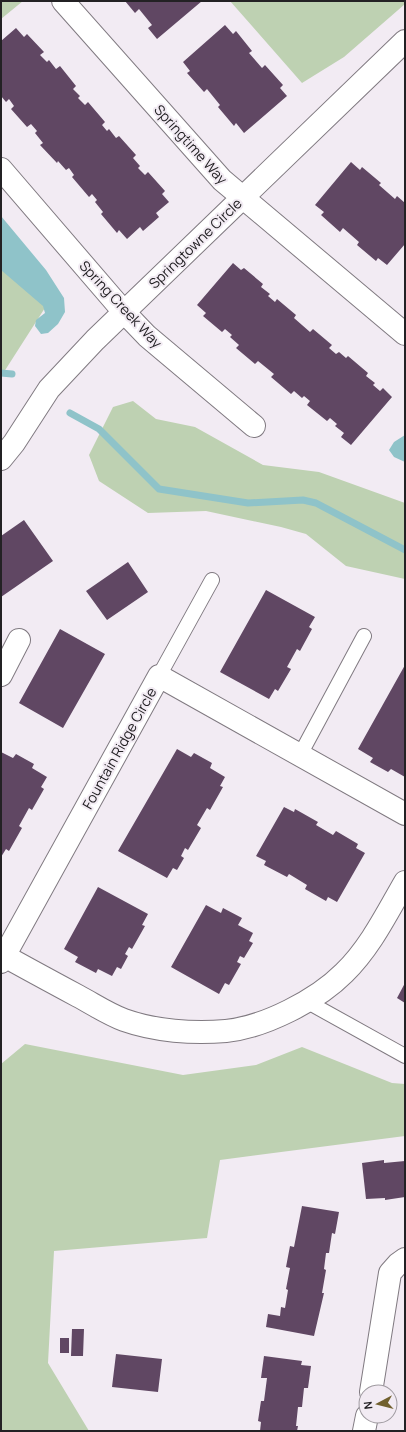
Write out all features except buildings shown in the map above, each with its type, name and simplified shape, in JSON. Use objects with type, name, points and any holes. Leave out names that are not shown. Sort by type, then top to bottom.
[{"type":"street","name":"Springtime Way","points":[[64,1],[222,180],[405,334]]},
{"type":"street","name":"Springtowne Circle","points":[[1,459],[14,443],[49,389],[95,340],[186,254],[405,41]]},
{"type":"street","name":"Spring Creek Way","points":[[1,169],[124,312],[147,336],[254,426]]},
{"type":"street","points":[[1,675],[19,640]]},
{"type":"street","name":"Fountain Ridge Circle","points":[[2,957],[159,676],[405,814]]},
{"type":"street","points":[[2,957],[124,1020],[182,1031],[227,1031],[268,1020],[306,1001],[328,987],[350,967],[362,952],[405,882]]},
{"type":"street","points":[[372,1384],[390,1273],[405,1259]]},
{"type":"lane","points":[[159,676],[212,580]]},
{"type":"lane","points":[[300,755],[364,636]]},
{"type":"lane","points":[[306,1001],[405,1056]]},
{"type":"green space","points":[[1,1],[23,1],[1,19]]},
{"type":"green space","points":[[230,1],[405,1],[405,4],[344,57],[302,83]]},
{"type":"green space","points":[[1,242],[50,300],[2,375],[1,374]]},
{"type":"green space","points":[[133,401],[156,419],[195,427],[263,465],[319,472],[405,503],[405,579],[346,566],[306,534],[281,527],[206,511],[148,513],[99,481],[89,455],[113,407]]},
{"type":"green space","points":[[25,1044],[183,1075],[256,1065],[302,1047],[392,1083],[405,1084],[405,1136],[220,1160],[207,1238],[54,1251],[48,1363],[89,1431],[1,1431],[1,1064]]},
{"type":"water","points":[[1,216],[46,270],[64,298],[65,312],[58,324],[48,333],[41,334],[35,326],[36,320],[45,313],[43,306],[1,270]]},
{"type":"water","points":[[405,435],[405,462],[394,457],[389,450],[394,442]]},
{"type":"waterway","points":[[1,373],[12,374]]},
{"type":"waterway","points":[[70,413],[99,429],[159,489],[248,503],[303,500],[316,503],[405,550]]}]
